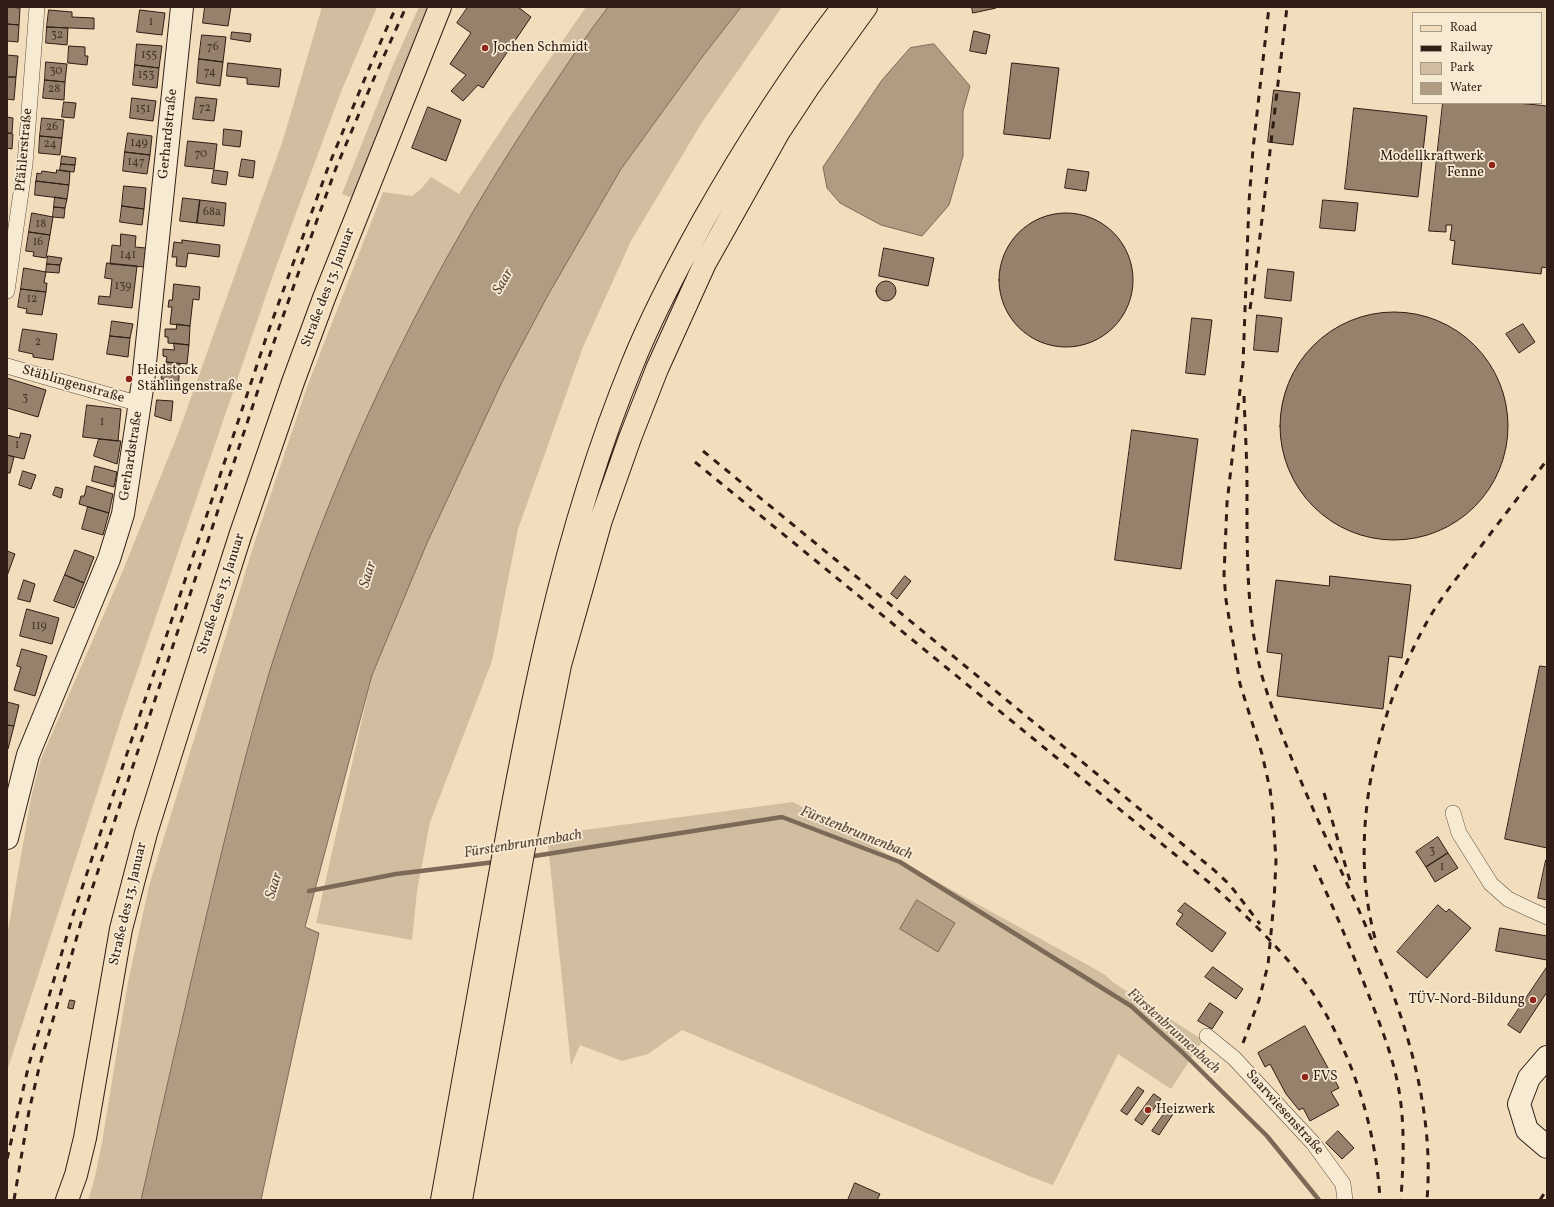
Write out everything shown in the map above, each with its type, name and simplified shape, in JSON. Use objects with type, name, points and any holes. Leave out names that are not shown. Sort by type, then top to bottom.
[{"type":"main road","name":"Straße des 13. Januar","points":[[68,1200],[85,1138],[121,929],[146,833],[244,522],[293,382],[327,291],[440,7]]},
{"type":"main road","points":[[516,841],[526,737],[560,583],[582,504],[606,430],[633,362],[684,255],[724,183],[793,75],[843,7]]},
{"type":"main road","points":[[459,1190],[516,841],[560,665],[601,520],[630,438],[657,369],[705,263],[778,133],[809,86],[866,7]]},
{"type":"main road","points":[[438,1200],[459,1190]]},
{"type":"main road","points":[[442,1200],[459,1190]]},
{"type":"street","name":"Pfählerstraße","points":[[7,291],[25,164],[37,7]]},
{"type":"street","name":"Gerhardstraße","points":[[7,838],[28,755],[110,559],[123,514],[140,404],[182,7]]},
{"type":"street","name":"Stählingenstraße","points":[[7,366],[140,404]]},
{"type":"street","points":[[1453,813],[1458,833],[1491,884],[1508,899],[1547,916]]},
{"type":"street","name":"Saarwiesenstraße","points":[[1207,1036],[1234,1058],[1313,1143],[1343,1184],[1346,1200]]},
{"type":"street","points":[[1547,1058],[1529,1078],[1519,1104],[1527,1130],[1547,1147]]},
{"type":"green space","points":[[322,7],[377,7],[341,92],[273,275],[124,710],[7,1071],[7,936],[31,798],[41,759],[124,568],[179,431],[283,140]]},
{"type":"green space","points":[[419,7],[432,7],[355,199],[342,194],[393,65]]},
{"type":"green space","points":[[586,7],[608,7],[524,128],[396,354],[353,447],[315,543],[281,638],[252,729],[184,1009],[141,1200],[88,1200],[94,1181],[102,1143],[128,982],[149,886],[255,541],[307,387],[383,192],[412,196],[421,189],[431,177],[459,194],[509,118]]},
{"type":"green space","points":[[741,7],[782,7],[701,124],[631,241],[583,347],[518,529],[492,661],[430,822],[417,891],[412,940],[316,923],[372,675],[427,543],[502,382],[548,295],[621,169],[700,60]]},
{"type":"green space","points":[[793,802],[1104,974],[1114,983],[1203,1040],[1171,1089],[1118,1054],[1053,1185],[682,1030],[648,1054],[622,1061],[580,1045],[571,1066],[547,835]]},
{"type":"water","name":"Saar","points":[[608,7],[741,7],[700,60],[621,169],[548,295],[502,382],[427,543],[372,675],[305,927],[319,933],[261,1200],[141,1200],[184,1010],[251,735],[280,639],[334,494],[364,423],[397,353],[432,285],[470,217],[510,151],[552,87]]},
{"type":"water","points":[[934,44],[970,86],[963,111],[963,156],[949,205],[922,236],[881,225],[840,203],[827,188],[823,167],[882,80],[910,48]]},
{"type":"water","points":[[917,900],[955,923],[938,952],[900,929]]},
{"type":"building","points":[[7,7],[20,8],[19,25],[7,24]]},
{"type":"building","points":[[205,7],[231,7],[228,26],[203,23]]},
{"type":"building","name":"Jochen Schmidt","points":[[468,7],[518,7],[531,17],[483,88],[478,85],[463,101],[451,91],[466,75],[450,64],[471,33],[457,23]]},
{"type":"building","points":[[972,7],[996,7],[996,8],[973,13]]},
{"type":"building","points":[[49,10],[72,12],[72,17],[94,18],[94,29],[47,27]]},
{"type":"building","points":[[140,10],[165,13],[162,35],[137,32]]},
{"type":"building","points":[[7,24],[19,25],[18,42],[7,41]]},
{"type":"building","points":[[47,27],[68,28],[67,45],[46,43]]},
{"type":"building","points":[[974,31],[990,35],[986,54],[970,51]]},
{"type":"building","points":[[232,32],[251,34],[250,42],[231,39]]},
{"type":"building","points":[[202,35],[226,37],[223,62],[199,59]]},
{"type":"building","points":[[137,44],[162,46],[159,68],[135,65]]},
{"type":"building","points":[[69,46],[85,47],[85,56],[88,56],[87,65],[68,63]]},
{"type":"building","points":[[7,55],[18,56],[16,77],[7,77]]},
{"type":"building","points":[[199,59],[223,62],[220,86],[197,83]]},
{"type":"building","points":[[46,62],[67,64],[65,82],[45,80]]},
{"type":"building","points":[[228,63],[281,69],[279,87],[247,84],[247,78],[227,76]]},
{"type":"building","points":[[1012,63],[1059,68],[1050,139],[1004,134]]},
{"type":"building","points":[[135,65],[159,68],[157,88],[133,85]]},
{"type":"building","points":[[7,77],[16,77],[14,100],[7,99]]},
{"type":"building","points":[[45,80],[65,82],[64,100],[43,98]]},
{"type":"building","points":[[1274,90],[1300,93],[1293,145],[1268,142]]},
{"type":"building","points":[[196,97],[217,99],[214,121],[193,119]]},
{"type":"building","points":[[132,98],[156,101],[153,121],[130,118]]},
{"type":"building","points":[[64,102],[76,103],[74,118],[62,117]]},
{"type":"building","name":"Modellkraftwerk Fenne","points":[[1443,104],[1528,104],[1547,106],[1547,268],[1542,267],[1541,274],[1452,264],[1455,241],[1450,240],[1452,225],[1446,225],[1446,232],[1429,231]]},
{"type":"building","points":[[428,107],[461,120],[446,161],[412,148]]},
{"type":"building","points":[[1354,108],[1427,116],[1418,197],[1345,189]]},
{"type":"building","points":[[7,117],[13,118],[12,133],[7,133]]},
{"type":"building","points":[[42,118],[64,120],[62,138],[40,136]]},
{"type":"building","points":[[224,129],[242,131],[240,147],[223,145]]},
{"type":"building","points":[[7,133],[13,134],[12,149],[7,148]]},
{"type":"building","points":[[128,133],[152,136],[150,155],[125,152]]},
{"type":"building","points":[[40,136],[62,138],[60,155],[39,153]]},
{"type":"building","points":[[188,141],[217,144],[214,169],[185,166]]},
{"type":"building","points":[[125,152],[150,155],[147,174],[123,171]]},
{"type":"building","points":[[62,156],[76,158],[75,165],[61,164]]},
{"type":"building","points":[[242,159],[255,161],[253,178],[239,176]]},
{"type":"building","points":[[61,164],[75,165],[74,172],[60,170]]},
{"type":"building","points":[[1068,169],[1089,172],[1086,191],[1065,188]]},
{"type":"building","points":[[57,170],[70,172],[69,185],[36,181],[37,173],[41,174],[42,171],[56,173]]},
{"type":"building","points":[[214,170],[228,172],[226,185],[212,183]]},
{"type":"building","points":[[36,181],[69,185],[67,199],[35,195]]},
{"type":"building","points":[[124,186],[146,188],[144,209],[122,206]]},
{"type":"building","points":[[55,197],[67,199],[65,208],[54,207]]},
{"type":"building","points":[[183,198],[200,200],[197,223],[180,221]]},
{"type":"building","points":[[200,200],[226,203],[224,226],[197,223]]},
{"type":"building","points":[[1323,200],[1358,203],[1355,231],[1320,228]]},
{"type":"building","points":[[122,206],[144,209],[142,225],[120,222]]},
{"type":"building","points":[[54,207],[65,208],[64,218],[53,217]]},
{"type":"building","points":[[32,213],[53,217],[50,235],[29,232]]},
{"type":"building","points":[[1059,213],[1073,213],[1092,218],[1114,232],[1128,254],[1132,267],[1132,293],[1128,306],[1114,328],[1092,342],[1073,347],[1059,347],[1040,342],[1018,328],[1004,306],[999,287],[999,273],[1004,254],[1018,232],[1040,218]]},
{"type":"building","points":[[29,232],[50,235],[46,258],[33,256],[34,252],[26,251]]},
{"type":"building","points":[[121,234],[136,236],[135,247],[146,248],[144,267],[110,264],[112,245],[120,246]]},
{"type":"building","points":[[182,240],[220,245],[219,257],[188,253],[186,267],[176,266],[177,257],[172,257],[174,242],[182,243]]},
{"type":"building","points":[[884,248],[934,258],[928,286],[879,276]]},
{"type":"building","points":[[48,256],[62,258],[60,265],[47,264]]},
{"type":"building","points":[[107,263],[137,266],[132,308],[98,304],[99,296],[110,297],[112,279],[105,278]]},
{"type":"building","points":[[47,264],[60,265],[59,273],[46,272]]},
{"type":"building","points":[[24,268],[46,272],[44,283],[47,283],[46,292],[21,289]]},
{"type":"building","points":[[1268,269],[1294,272],[1291,301],[1265,298]]},
{"type":"building","points":[[886,281],[893,284],[896,291],[893,298],[886,301],[879,298],[876,291],[879,284]]},
{"type":"building","points":[[174,284],[200,287],[199,300],[193,299],[190,326],[170,324],[172,307],[168,307],[169,300],[172,300]]},
{"type":"building","points":[[21,289],[46,292],[42,315],[26,313],[27,309],[18,307]]},
{"type":"building","points":[[1394,312],[1427,317],[1448,326],[1466,338],[1482,354],[1494,372],[1503,393],[1508,426],[1503,459],[1494,480],[1482,498],[1466,514],[1448,526],[1427,535],[1394,540],[1361,535],[1340,526],[1322,514],[1306,498],[1294,480],[1285,459],[1280,426],[1285,393],[1294,372],[1306,354],[1322,338],[1340,326],[1361,317]]},
{"type":"building","points":[[1257,315],[1282,318],[1278,352],[1254,350]]},
{"type":"building","points":[[1192,318],[1212,320],[1205,375],[1186,373]]},
{"type":"building","points":[[112,321],[133,324],[130,338],[110,336]]},
{"type":"building","points":[[177,324],[190,326],[189,345],[168,343],[168,337],[165,337],[165,329],[176,329]]},
{"type":"building","points":[[1523,324],[1535,342],[1519,353],[1506,334]]},
{"type":"building","points":[[23,329],[57,334],[53,360],[33,357],[33,354],[19,351]]},
{"type":"building","points":[[110,336],[130,338],[128,357],[107,354]]},
{"type":"building","points":[[174,343],[189,345],[187,364],[166,362],[167,357],[163,356],[163,349],[174,350]]},
{"type":"building","points":[[166,362],[180,364],[178,390],[164,388],[164,379],[161,379],[162,371],[165,372]]},
{"type":"building","points":[[7,378],[46,390],[38,417],[7,408]]},
{"type":"building","points":[[157,400],[173,401],[171,421],[155,416]]},
{"type":"building","points":[[87,405],[121,409],[118,441],[83,437]]},
{"type":"building","points":[[1132,430],[1198,439],[1181,569],[1115,560]]},
{"type":"building","points":[[21,433],[31,435],[24,459],[7,455],[7,435],[19,438]]},
{"type":"building","points":[[99,439],[121,441],[117,464],[94,456]]},
{"type":"building","points":[[7,455],[14,457],[10,473],[7,473]]},
{"type":"building","points":[[95,466],[117,472],[114,487],[92,481]]},
{"type":"building","points":[[23,471],[36,475],[31,489],[19,485]]},
{"type":"building","points":[[87,486],[113,494],[109,513],[79,504],[81,496],[84,496]]},
{"type":"building","points":[[56,487],[63,489],[61,498],[53,495]]},
{"type":"building","points":[[88,507],[109,513],[103,535],[82,529]]},
{"type":"building","points":[[75,550],[94,557],[84,583],[65,575]]},
{"type":"building","points":[[7,551],[15,554],[7,576]]},
{"type":"building","points":[[65,575],[84,583],[74,608],[54,601]]},
{"type":"building","points":[[905,576],[911,581],[897,599],[891,594]]},
{"type":"building","points":[[1330,576],[1411,585],[1402,658],[1389,656],[1383,709],[1277,696],[1282,654],[1267,652],[1276,580],[1329,586]]},
{"type":"building","points":[[24,580],[35,584],[30,602],[18,599]]},
{"type":"building","points":[[27,609],[59,618],[52,644],[20,636]]},
{"type":"building","points":[[22,649],[47,656],[35,696],[14,690],[21,667],[17,666]]},
{"type":"building","points":[[1540,666],[1547,667],[1547,848],[1505,839]]},
{"type":"building","points":[[7,702],[19,705],[14,726],[7,725]]},
{"type":"building","points":[[7,725],[14,726],[8,749],[7,749]]},
{"type":"building","points":[[1438,837],[1448,853],[1426,867],[1416,852]]},
{"type":"building","points":[[1448,853],[1458,868],[1435,882],[1426,867]]},
{"type":"building","points":[[1547,860],[1547,900],[1538,898]]},
{"type":"building","points":[[1185,903],[1226,933],[1212,952],[1176,924],[1183,914],[1178,911]]},
{"type":"building","points":[[1438,905],[1446,912],[1449,909],[1471,928],[1427,978],[1397,952]]},
{"type":"building","points":[[1500,928],[1547,936],[1547,960],[1496,951]]},
{"type":"building","points":[[1213,967],[1243,989],[1236,999],[1205,977]]},
{"type":"building","points":[[1547,967],[1547,992],[1520,1033],[1508,1025]]},
{"type":"building","points":[[70,1000],[75,1001],[73,1009],[68,1008]]},
{"type":"building","points":[[1210,1003],[1223,1012],[1212,1029],[1198,1021]]},
{"type":"building","name":"FVS","points":[[1305,1026],[1339,1088],[1331,1092],[1339,1105],[1310,1121],[1303,1108],[1299,1110],[1286,1094],[1270,1064],[1265,1067],[1258,1053]]},
{"type":"building","points":[[1138,1087],[1144,1091],[1127,1115],[1121,1111]]},
{"type":"building","name":"Heizwerk","points":[[1154,1094],[1161,1099],[1142,1125],[1135,1120]]},
{"type":"building","name":"Heizwerk","points":[[1169,1107],[1175,1111],[1159,1135],[1152,1131]]},
{"type":"building","points":[[1338,1131],[1354,1148],[1342,1159],[1326,1143]]},
{"type":"building","points":[[855,1183],[880,1194],[877,1200],[848,1200]]},
{"type":"waterway","name":"Fürstenbrunnenbach","points":[[528,857],[782,817],[900,862],[1131,1006],[1183,1053],[1267,1136],[1319,1200]]},
{"type":"waterway","name":"Fürstenbrunnenbach","points":[[309,891],[396,874],[495,862]]},
{"type":"railway","points":[[7,1159],[29,1064],[73,915],[267,335],[329,165],[396,7]]},
{"type":"railway","points":[[14,1200],[29,1111],[39,1068],[82,919],[275,339],[316,223],[336,168],[406,7]]},
{"type":"railway","points":[[1243,1043],[1259,1000],[1268,965],[1276,861],[1270,789],[1262,754],[1240,684],[1226,600],[1224,575],[1227,503],[1243,364],[1249,202],[1253,149],[1269,7]]},
{"type":"railway","points":[[1250,309],[1287,7]]},
{"type":"railway","points":[[1244,396],[1247,465],[1248,583],[1253,630],[1262,676],[1286,745],[1370,936],[1408,1039],[1421,1092],[1427,1145],[1427,1200]]},
{"type":"railway","points":[[703,451],[1214,870],[1230,885],[1260,924]]},
{"type":"railway","points":[[1375,938],[1367,899],[1364,858],[1366,816],[1372,775],[1381,734],[1394,694],[1410,656],[1428,620],[1453,582],[1547,460]]},
{"type":"railway","points":[[695,462],[1211,884],[1266,936],[1296,970],[1314,994],[1330,1021],[1343,1049],[1365,1109],[1372,1139],[1380,1200]]},
{"type":"railway","points":[[1324,793],[1350,881]]},
{"type":"railway","points":[[1314,865],[1363,979],[1395,1071],[1403,1123],[1401,1200]]},
{"type":"railway","points":[[1540,1200],[1547,1189]]},
{"type":"place","name":"Jochen Schmidt","points":[[485,48]]},
{"type":"place","name":"Modellkraftwerk Fenne","points":[[1492,165]]},
{"type":"place","name":"Heidstock Stählingenstraße","points":[[129,379]]},
{"type":"place","name":"TÜV-Nord-Bildung","points":[[1533,1000]]},
{"type":"place","name":"FVS","points":[[1305,1077]]},
{"type":"place","name":"Heizwerk","points":[[1148,1110]]}]
